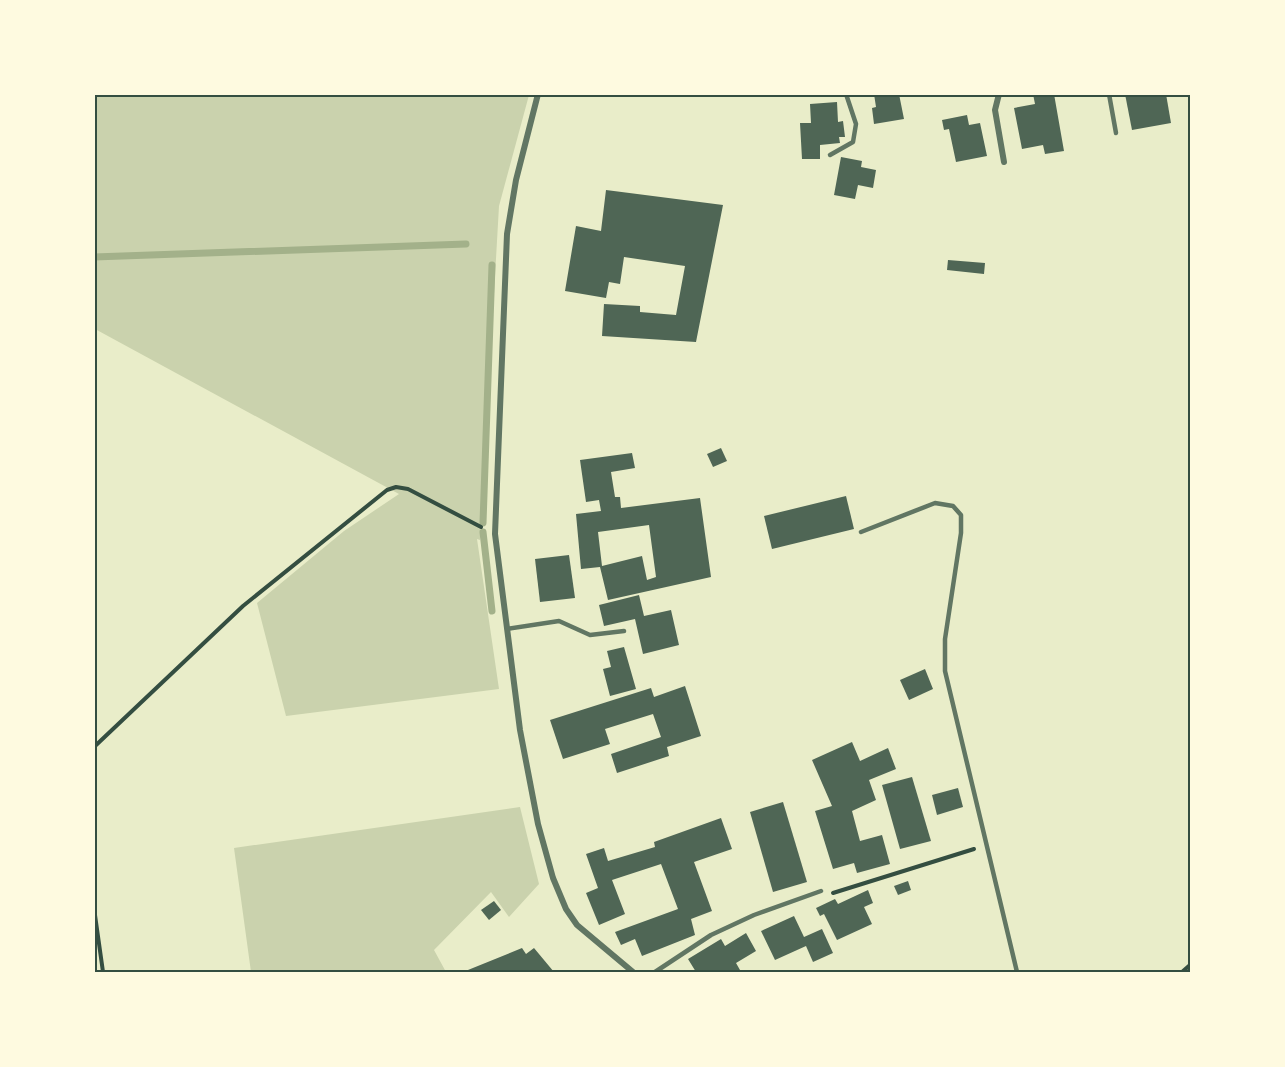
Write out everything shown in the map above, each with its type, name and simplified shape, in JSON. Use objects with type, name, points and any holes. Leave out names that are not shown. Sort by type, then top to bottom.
[{"type":"street","points":[[538,94],[516,180],[507,234],[495,534],[525,760],[538,824],[556,889],[577,925],[633,972]]},
{"type":"street","points":[[999,94],[994,110],[1004,162]]},
{"type":"lane","points":[[830,155],[853,142],[856,124],[846,94]]},
{"type":"lane","points":[[1109,94],[1116,133]]},
{"type":"lane","points":[[861,532],[935,503],[953,506],[961,514],[962,533],[944,649],[945,671],[1017,972]]},
{"type":"lane","points":[[507,629],[559,621],[590,635],[624,632]]},
{"type":"lane","points":[[654,972],[711,935],[754,915],[820,891]]},
{"type":"path","points":[[94,747],[243,606],[387,490],[396,487],[408,489],[495,534]]},
{"type":"path","points":[[820,891],[834,894],[986,845]]},
{"type":"path","points":[[94,908],[104,972]]},
{"type":"path","points":[[1182,972],[1191,966]]},
{"type":"green space","points":[[94,95],[529,95],[499,206],[480,540],[477,539],[499,689],[286,716],[257,603],[344,531],[399,494],[95,329]]},
{"type":"green space","points":[[520,807],[539,884],[509,917],[491,892],[434,950],[446,972],[251,972],[234,848]]},
{"type":"building","points":[[874,94],[899,94],[904,119],[874,124],[872,108],[876,107]]},
{"type":"building","points":[[1033,94],[1054,94],[1064,151],[1045,154],[1043,145],[1022,149],[1014,108],[1035,104]]},
{"type":"building","points":[[1125,94],[1166,94],[1171,123],[1132,130]]},
{"type":"building","points":[[837,102],[838,122],[843,121],[845,137],[839,137],[840,143],[820,145],[820,159],[802,159],[800,123],[811,123],[810,104]]},
{"type":"building","points":[[967,115],[969,125],[980,123],[987,156],[956,162],[949,129],[944,130],[942,120]]},
{"type":"building","points":[[841,157],[862,161],[861,167],[876,170],[873,188],[858,185],[855,199],[834,195]]},
{"type":"building","points":[[606,190],[723,205],[696,342],[602,336],[604,304],[640,306],[640,312],[676,315],[685,266],[624,257],[620,284],[609,282],[606,298],[565,291],[576,226],[601,231]]},
{"type":"building","points":[[948,260],[985,263],[984,274],[947,270]]},
{"type":"building","points":[[721,448],[727,461],[713,467],[707,454]]},
{"type":"building","points":[[632,453],[635,468],[611,472],[615,497],[620,497],[621,508],[700,498],[711,577],[608,600],[600,567],[581,569],[576,514],[601,511],[599,500],[586,502],[580,460]],"holes":[[[649,525],[656,577],[647,580],[642,556],[602,566],[598,532]]]},
{"type":"building","points":[[846,496],[854,529],[772,549],[764,516]]},
{"type":"building","points":[[569,555],[575,598],[540,602],[535,559]]},
{"type":"building","points":[[639,595],[644,616],[671,610],[679,645],[643,654],[635,619],[604,626],[599,605]]},
{"type":"building","points":[[624,647],[636,689],[610,696],[603,669],[611,667],[607,651]]},
{"type":"building","points":[[925,669],[933,689],[909,700],[900,680]]},
{"type":"building","points":[[685,686],[701,736],[667,747],[669,756],[617,773],[611,754],[661,737],[653,714],[605,729],[610,744],[563,759],[550,720],[651,688],[654,697]]},
{"type":"building","points":[[852,742],[860,761],[888,748],[896,769],[869,780],[876,800],[852,811],[860,841],[882,835],[890,864],[857,873],[854,863],[833,869],[815,811],[832,806],[812,760]]},
{"type":"building","points":[[912,777],[931,841],[900,849],[882,785]]},
{"type":"building","points":[[958,788],[963,807],[937,815],[932,795]]},
{"type":"building","points":[[783,802],[807,882],[773,892],[750,812]]},
{"type":"building","points":[[721,818],[732,849],[694,862],[712,911],[691,919],[695,935],[642,956],[635,939],[621,945],[615,932],[678,909],[661,864],[612,880],[625,914],[599,925],[586,893],[598,888],[586,854],[604,848],[608,861],[655,847],[654,842]]},
{"type":"building","points":[[908,881],[911,890],[898,895],[894,886]]},
{"type":"building","points":[[868,890],[873,903],[864,907],[872,924],[837,940],[824,914],[820,916],[816,908],[835,899],[838,904]]},
{"type":"building","points":[[494,901],[501,910],[489,920],[481,910]]},
{"type":"building","points":[[794,916],[804,937],[822,929],[833,953],[813,962],[806,946],[775,960],[761,931]]},
{"type":"building","points":[[746,933],[756,951],[736,963],[740,970],[736,972],[696,972],[688,959],[721,939],[725,946]]},
{"type":"building","points":[[522,948],[526,954],[534,948],[554,972],[463,972]]},
{"type":"waterway","points":[[94,257],[466,244]]},
{"type":"waterway","points":[[483,523],[492,265]]},
{"type":"waterway","points":[[483,532],[492,611]]}]
